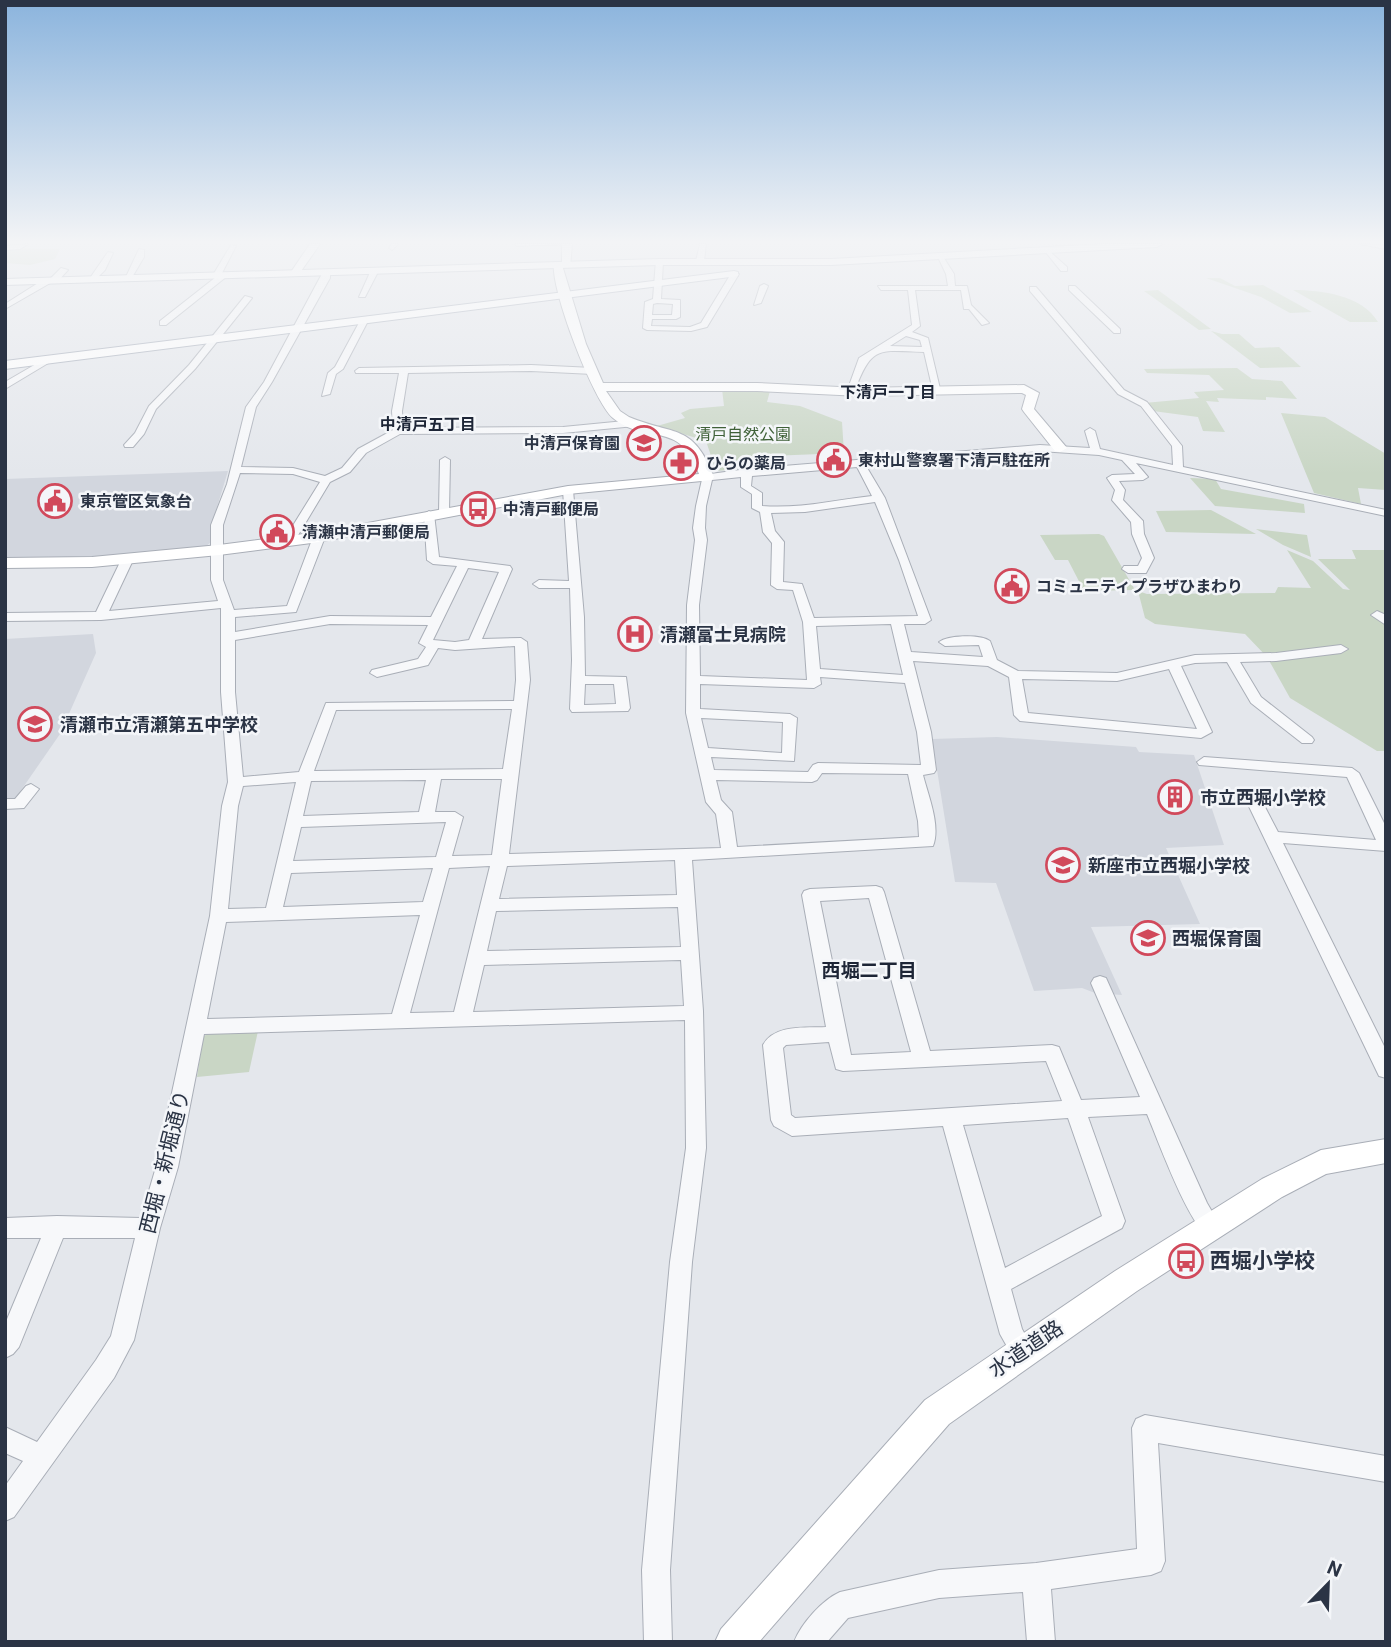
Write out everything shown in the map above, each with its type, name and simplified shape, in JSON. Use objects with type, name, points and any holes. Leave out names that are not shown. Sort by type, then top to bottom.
[{"type":"main road","points":[[5,365],[364,321]]},
{"type":"street","points":[[129,445],[139,434],[152,408],[229,321]]},
{"type":"street","name":"西堀・新堀通り","points":[[5,1508],[105,1369],[122,1340],[167,1167],[219,916],[230,806],[236,782],[228,692],[228,609],[217,580],[217,525],[248,428],[251,407],[302,321]]},
{"type":"street","points":[[325,394],[324,383],[339,369],[364,321]]},
{"type":"street","points":[[572,321],[611,409],[635,424],[689,443],[699,455],[706,477],[699,528],[701,540],[695,571],[692,713],[714,802],[723,812],[730,853]]},
{"type":"street","points":[[648,321],[647,328],[691,329],[704,325],[707,321]]},
{"type":"street","points":[[849,392],[862,360],[916,327],[915,321]]},
{"type":"street","points":[[1060,321],[1121,392],[1144,404],[1177,446],[1178,468]]},
{"type":"street","points":[[1106,321],[1117,331]]},
{"type":"street","points":[[906,333],[924,338],[938,391]]},
{"type":"street","points":[[882,348],[928,350]]},
{"type":"street","points":[[5,386],[51,359]]},
{"type":"street","points":[[359,371],[531,368],[593,371]]},
{"type":"street","points":[[398,431],[397,411],[404,369]]},
{"type":"street","points":[[600,387],[757,387],[849,392],[1031,391],[1034,396],[1028,409],[1060,448]]},
{"type":"street","points":[[290,540],[326,480],[346,470],[362,452],[398,431],[563,430],[635,424]]},
{"type":"street","points":[[1090,431],[1096,451]]},
{"type":"street","points":[[5,563],[92,562],[219,550],[318,537],[568,490],[747,472],[1060,448],[1096,451],[1386,513]]},
{"type":"street","points":[[1125,457],[1143,477],[1112,478],[1121,490],[1117,500],[1137,521],[1138,534],[1148,558],[1142,570],[1128,569]]},
{"type":"street","points":[[445,460],[437,513],[429,535],[433,560],[506,569],[474,643]]},
{"type":"street","points":[[809,622],[925,621],[897,537],[880,498],[860,464]]},
{"type":"street","points":[[234,470],[293,471],[326,480]]},
{"type":"street","points":[[747,472],[746,486],[757,493],[757,508],[765,510],[804,509],[846,500],[880,498]]},
{"type":"street","points":[[568,490],[576,585],[579,660],[577,680]]},
{"type":"street","points":[[693,680],[814,684],[809,622],[798,587],[777,585],[778,542],[769,532],[765,510]]},
{"type":"street","points":[[5,617],[292,609],[318,537]]},
{"type":"street","points":[[101,616],[128,558]]},
{"type":"street","points":[[462,1019],[500,860],[523,680],[521,642],[455,646],[425,643],[464,564]]},
{"type":"street","points":[[548,583],[576,585]]},
{"type":"street","points":[[228,637],[330,620],[434,621]]},
{"type":"street","points":[[707,775],[812,777],[818,768],[929,771],[924,732],[897,621]]},
{"type":"street","points":[[946,642],[984,641],[991,662]]},
{"type":"street","points":[[377,673],[424,662],[434,643]]},
{"type":"street","points":[[905,656],[991,662],[1015,675],[1117,677],[1195,659],[1232,659],[1341,649]]},
{"type":"street","points":[[1232,659],[1256,700],[1307,740]]},
{"type":"street","points":[[1015,675],[1021,715],[1025,718],[1201,734],[1205,732],[1173,664]]},
{"type":"street","points":[[814,673],[910,678]]},
{"type":"street","points":[[273,914],[305,776],[331,706],[520,705]]},
{"type":"street","points":[[692,713],[790,718],[789,758],[702,752]]},
{"type":"street","points":[[1204,762],[1352,773],[1386,845],[1272,837]]},
{"type":"street","points":[[285,867],[730,853],[927,842],[926,821],[915,771]]},
{"type":"street","points":[[236,782],[305,776],[509,774]]},
{"type":"street","points":[[426,817],[434,776]]},
{"type":"street","points":[[5,804],[19,804],[31,789]]},
{"type":"street","points":[[1250,792],[1386,1070]]},
{"type":"street","points":[[295,822],[455,817],[399,1021]]},
{"type":"street","points":[[658,1642],[656,1570],[681,1262],[696,1148],[695,1011],[684,854]]},
{"type":"street","points":[[923,1059],[876,892],[810,895],[835,1034],[843,1063],[1052,1053],[1075,1109],[1114,1221],[998,1284]]},
{"type":"street","points":[[491,905],[687,901]]},
{"type":"street","points":[[219,916],[432,908]]},
{"type":"street","points":[[477,958],[690,953]]},
{"type":"street","points":[[1100,983],[1199,1210],[1210,1227]]},
{"type":"street","points":[[195,1027],[695,1011]]},
{"type":"street","points":[[835,1034],[781,1038],[773,1045],[781,1121],[786,1124],[792,1127],[951,1119],[1153,1105]]},
{"type":"street","points":[[951,1119],[1012,1334],[1023,1351]]},
{"type":"street","name":"水道道路","points":[[734,1642],[937,1412],[1023,1351],[1210,1227],[1312,1166],[1340,1157],[1386,1151]]},
{"type":"street","points":[[5,1346],[11,1339],[57,1226]]},
{"type":"street","points":[[5,1228],[149,1228]]},
{"type":"street","points":[[808,1642],[840,1606],[939,1584],[1036,1577],[1151,1562],[1145,1428],[1386,1469]]},
{"type":"street","points":[[5,1440],[42,1457]]},
{"type":"street","points":[[1036,1577],[1041,1642]]},
{"type":"shaded area","points":[[228,471],[211,527],[211,542],[204,548],[83,558],[5,560],[5,479]]},
{"type":"shaded area","name":"清瀬市立清瀬第五中学校","points":[[93,634],[96,653],[60,734],[15,799],[5,799],[5,639]]},
{"type":"shaded area","name":"新座市立西堀小学校","points":[[997,737],[1136,747],[1139,752],[1194,755],[1224,845],[1166,848],[1200,924],[1091,927],[1122,995],[1095,993],[1082,988],[1034,991],[996,883],[955,882],[932,739]]},
{"type":"green space","points":[[1186,321],[1200,321],[1211,329],[1199,330]]},
{"type":"green space","points":[[1348,321],[1378,322],[1350,322]]},
{"type":"green space","points":[[1211,331],[1239,334],[1255,348],[1279,347],[1301,367],[1260,368]]},
{"type":"green space","points":[[1237,368],[1252,379],[1282,381],[1297,399],[1217,398],[1219,402],[1206,401],[1225,432],[1203,431],[1198,417],[1153,411],[1144,403],[1199,398],[1194,392],[1224,390],[1209,375],[1147,373],[1144,369]]},
{"type":"green space","name":"清戸自然公園","points":[[722,389],[770,391],[767,402],[800,406],[842,422],[844,453],[770,456],[772,466],[716,471],[706,441],[657,426],[685,418],[681,413],[690,409],[724,406]]},
{"type":"green space","points":[[1281,413],[1325,417],[1386,454],[1386,490],[1358,488],[1361,504],[1314,493]]},
{"type":"green space","points":[[1190,478],[1215,479],[1221,489],[1304,504],[1305,513],[1215,506]]},
{"type":"green space","points":[[1211,510],[1256,534],[1166,532],[1156,511]]},
{"type":"green space","points":[[1256,529],[1307,535],[1311,557],[1283,545]]},
{"type":"green space","points":[[1040,535],[1104,536],[1135,590],[1084,591],[1068,560],[1055,560]]},
{"type":"green space","points":[[1287,550],[1313,561],[1343,589],[1350,590],[1318,559],[1356,559],[1352,550],[1386,550],[1386,751],[1377,751],[1290,698],[1267,657],[1245,634],[1155,624],[1145,618],[1138,591],[1147,594],[1275,593],[1278,587],[1311,588]]},
{"type":"green space","points":[[214,1029],[258,1031],[249,1072],[197,1077],[203,1037]]},
{"type":"place","name":"中清戸保育園","points":[[644,443]]},
{"type":"place","name":"東村山警察署下清戸駐在所","points":[[834,460]]},
{"type":"place","name":"ひらの薬局","points":[[681,463]]},
{"type":"place","name":"東京管区気象台","points":[[55,501]]},
{"type":"place","name":"中清戸郵便局","points":[[478,509]]},
{"type":"place","name":"清瀬中清戸郵便局","points":[[277,532]]},
{"type":"place","name":"コミュニティプラザひまわり","points":[[1012,586]]},
{"type":"place","name":"清瀬富士見病院","points":[[635,634]]},
{"type":"place","name":"清瀬市立清瀬第五中学校","points":[[35,724]]},
{"type":"place","name":"市立西堀小学校","points":[[1175,797]]},
{"type":"place","name":"新座市立西堀小学校","points":[[1063,865]]},
{"type":"place","name":"西堀保育園","points":[[1148,938]]},
{"type":"place","name":"西堀小学校","points":[[1186,1261]]},
{"type":"district","name":"下清戸一丁目","points":[[888,392]]},
{"type":"district","name":"中清戸五丁目","points":[[428,424]]},
{"type":"district","name":"西堀二丁目","points":[[869,970]]}]
